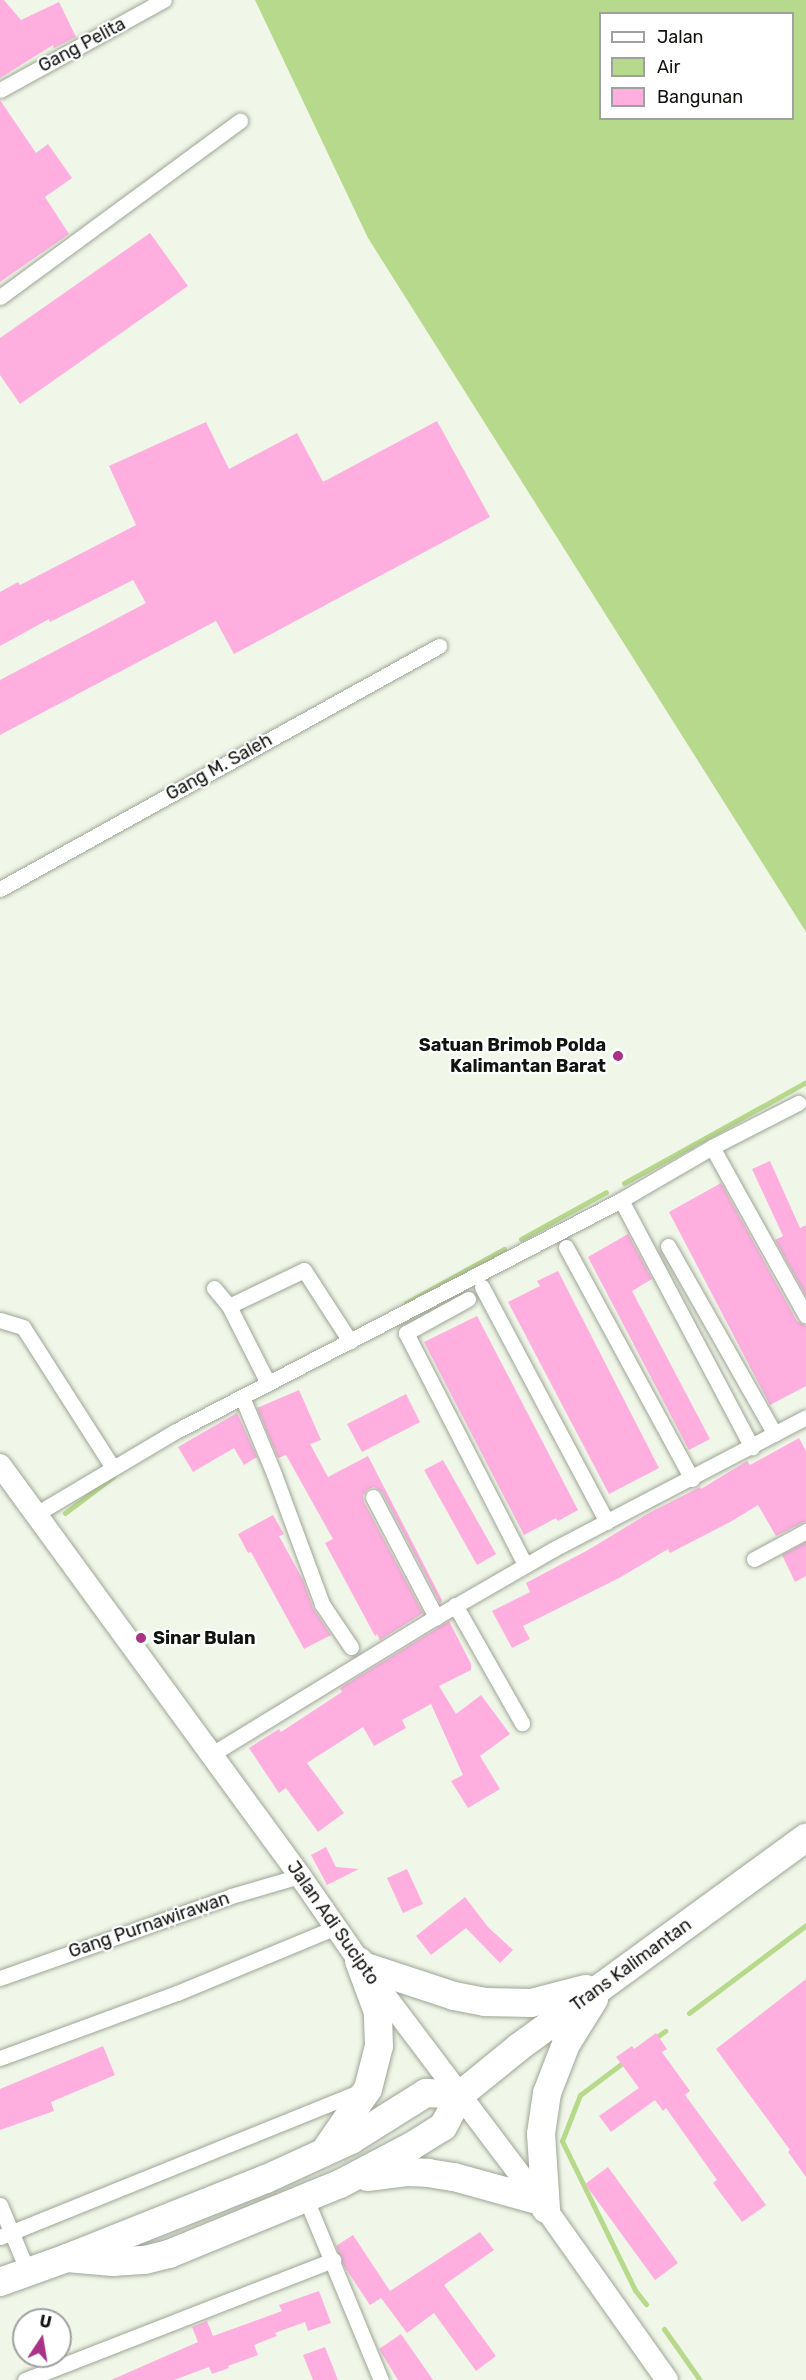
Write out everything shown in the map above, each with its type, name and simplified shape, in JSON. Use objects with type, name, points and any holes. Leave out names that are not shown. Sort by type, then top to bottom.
[{"type":"highway","name":"Trans Kalimantan","points":[[460,2095],[519,2047],[605,1983],[806,1838]]},
{"type":"highway","points":[[361,1963],[454,1996],[485,2002],[531,2003],[561,1997],[605,1983]]},
{"type":"highway","points":[[324,2153],[368,2089],[380,2030],[378,2012],[361,1963]]},
{"type":"highway","points":[[340,2184],[375,2175],[428,2173],[454,2177],[544,2205],[541,2134],[547,2093],[566,2044],[605,1983]]},
{"type":"highway","points":[[0,2282],[67,2258],[324,2153],[351,2140],[426,2093],[460,2095],[443,2127],[340,2184],[306,2199],[153,2258],[113,2262],[67,2258]]},
{"type":"main road","name":"Jalan Adi Sucipto","points":[[4,1479],[36,1514],[212,1754],[361,1963],[544,2205],[667,2380]]},
{"type":"street","name":"Gang Pelita","points":[[0,90],[164,0]]},
{"type":"street","points":[[0,297],[240,121]]},
{"type":"street","name":"Gang M. Saleh","points":[[0,889],[439,646]]},
{"type":"street","points":[[36,1514],[176,1431],[621,1200],[712,1147],[798,1102]]},
{"type":"street","points":[[712,1147],[806,1316]]},
{"type":"street","points":[[621,1200],[752,1447]]},
{"type":"street","points":[[668,1246],[775,1434]]},
{"type":"street","points":[[566,1247],[692,1479]]},
{"type":"street","points":[[230,1306],[304,1270],[350,1341]]},
{"type":"street","points":[[482,1287],[607,1522]]},
{"type":"street","points":[[214,1288],[230,1306],[268,1383]]},
{"type":"street","points":[[468,1299],[406,1333],[525,1565]]},
{"type":"street","points":[[0,1320],[23,1327],[113,1468]]},
{"type":"street","points":[[242,1397],[274,1474],[321,1604],[351,1647]]},
{"type":"street","points":[[212,1754],[455,1605],[525,1565],[806,1418]]},
{"type":"street","points":[[373,1497],[436,1617]]},
{"type":"street","points":[[754,1559],[806,1531]]},
{"type":"street","points":[[455,1605],[522,1723]]},
{"type":"street","name":"Gang Purnawirawan","points":[[0,1978],[231,1896],[300,1876]]},
{"type":"street","points":[[0,2058],[187,1989],[336,1927]]},
{"type":"street","points":[[6,2235],[368,2089]]},
{"type":"street","points":[[306,2199],[381,2380]]},
{"type":"street","points":[[0,2205],[6,2235],[28,2272]]},
{"type":"street","points":[[25,2380],[333,2260]]},
{"type":"water","points":[[255,0],[806,0],[806,932],[368,238]]},
{"type":"building","points":[[0,0],[4,0],[21,20],[59,2],[76,37],[54,48],[53,45],[0,78]]},
{"type":"building","points":[[0,100],[36,153],[48,144],[72,178],[45,197],[69,234],[0,282]]},
{"type":"building","points":[[150,233],[188,286],[20,404],[0,375],[0,338]]},
{"type":"building","points":[[437,421],[490,517],[234,654],[216,621],[0,735],[0,680],[146,603],[133,580],[50,622],[49,619],[0,646],[0,592],[18,582],[20,585],[136,525],[109,466],[206,422],[229,469],[297,433],[323,482]]},
{"type":"building","points":[[770,1161],[800,1228],[806,1225],[806,1296],[775,1240],[783,1236],[752,1169]]},
{"type":"building","points":[[721,1183],[797,1321],[806,1326],[806,1386],[770,1405],[669,1212]]},
{"type":"building","points":[[628,1234],[652,1279],[632,1291],[710,1439],[689,1450],[588,1257]]},
{"type":"building","points":[[558,1271],[659,1468],[609,1494],[508,1302],[540,1286],[537,1281]]},
{"type":"building","points":[[477,1316],[578,1510],[558,1521],[556,1518],[524,1535],[424,1342]]},
{"type":"building","points":[[299,1390],[321,1440],[310,1444],[328,1477],[368,1456],[442,1600],[440,1603],[382,1492],[374,1487],[368,1489],[363,1496],[364,1502],[423,1613],[380,1640],[377,1634],[375,1636],[325,1543],[333,1539],[286,1455],[278,1458],[257,1408]]},
{"type":"building","points":[[406,1394],[420,1422],[362,1452],[347,1424]]},
{"type":"building","points":[[237,1413],[257,1457],[244,1465],[234,1448],[193,1472],[178,1447]]},
{"type":"building","points":[[799,1438],[806,1451],[806,1521],[776,1536],[758,1505],[670,1553],[668,1549],[619,1578],[523,1626],[530,1639],[512,1648],[492,1611],[530,1592],[526,1583],[588,1550],[649,1513],[700,1487],[701,1489],[747,1461],[750,1465]]},
{"type":"building","points":[[443,1460],[496,1554],[477,1565],[424,1470]]},
{"type":"building","points":[[273,1515],[284,1534],[279,1536],[303,1580],[313,1608],[331,1635],[304,1649],[251,1552],[248,1553],[238,1534]]},
{"type":"building","points":[[806,1542],[806,1576],[795,1582],[782,1555]]},
{"type":"building","points":[[449,1621],[471,1664],[471,1670],[439,1686],[456,1714],[481,1695],[510,1734],[480,1756],[500,1789],[468,1808],[451,1781],[463,1775],[431,1704],[402,1720],[406,1728],[374,1746],[363,1727],[307,1763],[344,1813],[318,1832],[286,1788],[279,1793],[249,1748],[279,1729],[281,1732],[342,1692],[340,1688]]},
{"type":"building","points":[[326,1847],[336,1867],[359,1869],[327,1885],[311,1855]]},
{"type":"building","points":[[407,1869],[423,1904],[403,1913],[387,1878]]},
{"type":"building","points":[[465,1897],[488,1927],[513,1950],[500,1963],[466,1928],[431,1955],[416,1936]]},
{"type":"building","points":[[806,1979],[806,2177],[788,2152],[790,2150],[716,2049]]},
{"type":"building","points":[[656,2033],[667,2049],[662,2052],[690,2091],[685,2095],[766,2205],[742,2222],[713,2183],[717,2180],[666,2108],[663,2111],[655,2100],[611,2132],[599,2116],[639,2088],[616,2057],[632,2046],[634,2049]]},
{"type":"building","points":[[103,2046],[115,2075],[51,2102],[54,2111],[0,2130],[0,2089]]},
{"type":"building","points":[[608,2167],[678,2263],[655,2280],[585,2184]]},
{"type":"building","points":[[480,2232],[494,2250],[444,2285],[496,2356],[476,2371],[434,2313],[407,2333],[381,2298],[370,2305],[344,2266],[336,2246],[353,2235],[390,2291]]},
{"type":"building","points":[[319,2291],[331,2323],[308,2331],[305,2322],[275,2333],[277,2336],[254,2345],[258,2355],[228,2366],[229,2368],[212,2374],[209,2367],[174,2380],[111,2380],[198,2342],[192,2327],[207,2321],[213,2336],[282,2311],[279,2305]]},
{"type":"building","points":[[401,2334],[433,2380],[398,2380],[379,2349]]},
{"type":"building","points":[[325,2347],[338,2380],[313,2380],[303,2355]]},
{"type":"waterway","points":[[624,1183],[806,1082]]},
{"type":"waterway","points":[[521,1239],[606,1192]]},
{"type":"waterway","points":[[406,1303],[504,1249]]},
{"type":"waterway","points":[[65,1513],[114,1476]]},
{"type":"waterway","points":[[689,2013],[806,1925]]},
{"type":"waterway","points":[[654,2039],[665,2031]]},
{"type":"waterway","points":[[625,2061],[580,2095],[562,2141],[635,2290],[646,2304]]},
{"type":"waterway","points":[[664,2329],[700,2380]]},
{"type":"place","name":"Satuan Brimob Polda Kalimantan Barat","points":[[618,1056]]},
{"type":"place","name":"Sinar Bulan","points":[[141,1638]]}]
